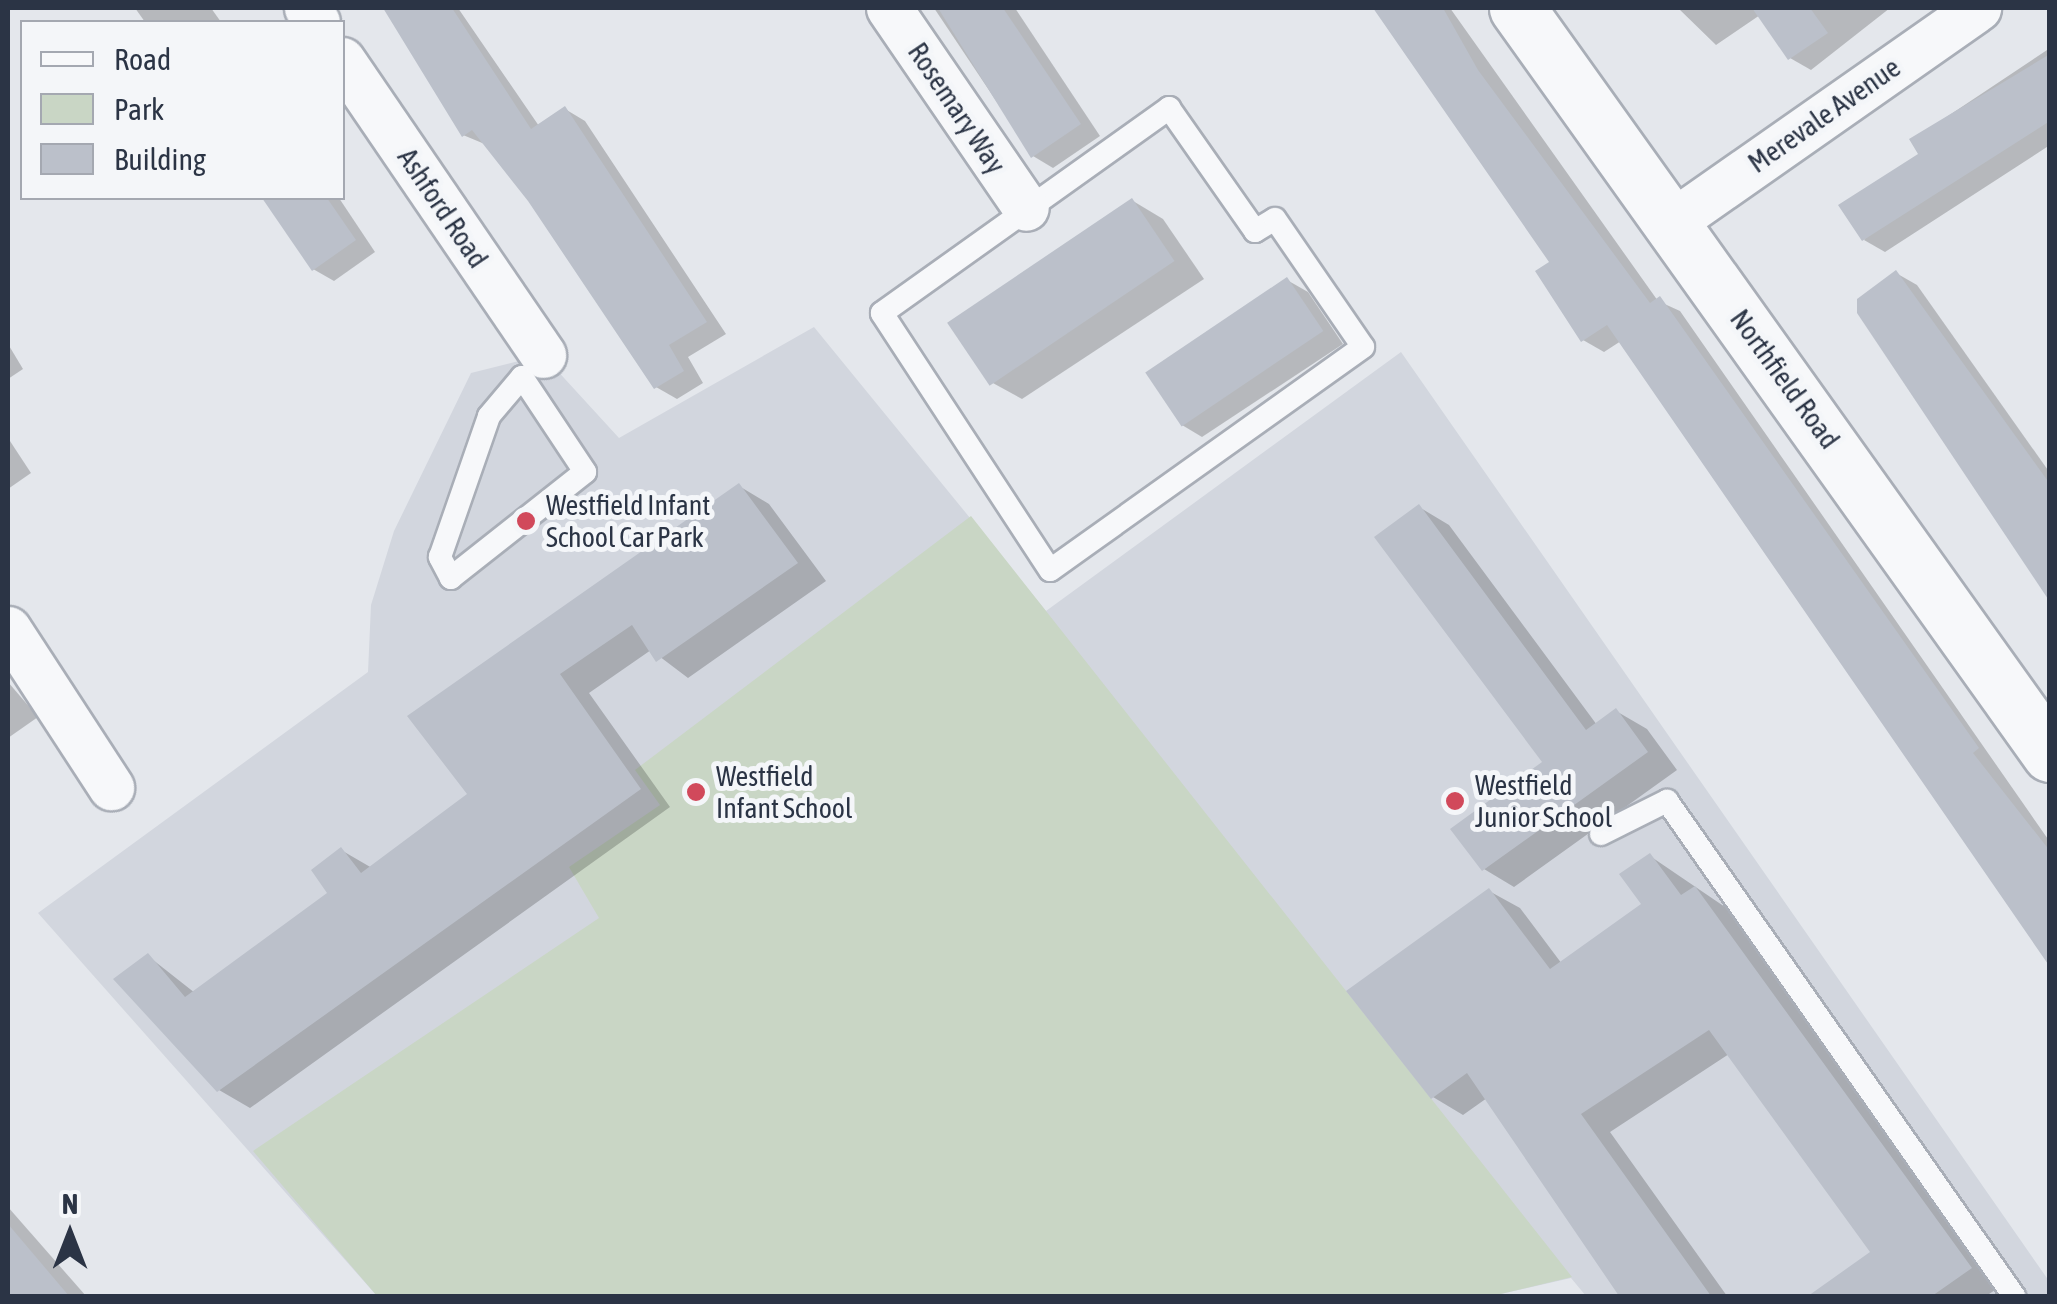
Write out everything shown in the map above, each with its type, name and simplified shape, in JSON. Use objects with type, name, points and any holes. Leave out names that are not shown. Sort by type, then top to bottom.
[{"type":"street","name":"Rosemary Way","points":[[889,8],[1026,208]]},
{"type":"street","name":"Northfield Road","points":[[1517,8],[2050,754]]},
{"type":"street","name":"Merevale Avenue","points":[[1671,223],[1978,8]]},
{"type":"street","name":"Ashford Road","points":[[345,65],[533,366]]},
{"type":"street","points":[[8,629],[112,786]]},
{"type":"lane","points":[[1170,108],[1255,231],[1275,218],[1363,347],[1050,570],[882,314],[1026,208],[1170,108]]},
{"type":"lane","points":[[533,366],[539,400],[576,446],[581,482],[451,578],[440,557],[489,416],[533,366]]},
{"type":"lane","points":[[1601,834],[1667,800],[2014,1296]]},
{"type":"shaded area","name":"Westfield Infant School","points":[[814,327],[1046,611],[1401,352],[2049,1281],[2049,1296],[1586,1296],[1571,1278],[1492,1296],[377,1296],[38,913],[368,672],[371,605],[394,531],[471,373],[543,355],[619,438]]},
{"type":"green space","name":"Westfield Infant School","points":[[971,516],[1572,1277],[1492,1296],[377,1296],[253,1151],[599,918],[569,867],[660,805],[635,770]]},
{"type":"building","points":[[383,8],[452,8],[531,129],[565,106],[707,322],[669,345],[684,371],[654,389],[528,201],[472,130],[462,137]]},
{"type":"building","points":[[938,8],[1003,8],[1081,124],[1031,158]]},
{"type":"building","points":[[1373,8],[1443,8],[1478,70],[1650,303],[1660,296],[1979,748],[1973,753],[2050,851],[2050,967],[1607,325],[1581,342],[1535,271],[1549,262]]},
{"type":"building","points":[[1752,8],[1810,8],[1828,33],[1788,60]]},
{"type":"building","points":[[2050,54],[2050,121],[1862,241],[1838,205],[1918,154],[1909,139]]},
{"type":"building","points":[[1132,198],[1174,261],[990,386],[947,323]]},
{"type":"building","points":[[263,200],[328,200],[356,240],[312,271]]},
{"type":"building","points":[[1896,270],[2050,484],[2050,602],[1857,313],[1857,299]]},
{"type":"building","points":[[1287,277],[1323,331],[1182,427],[1145,373]]},
{"type":"building","points":[[739,483],[798,563],[656,662],[632,625],[560,674],[641,789],[217,1092],[113,979],[148,953],[185,997],[327,893],[311,870],[341,847],[361,873],[467,794],[407,716]]},
{"type":"building","points":[[1419,504],[1586,730],[1616,708],[1648,752],[1482,871],[1450,829],[1542,762],[1374,537]]},
{"type":"building","points":[[1650,853],[1681,895],[1695,886],[1972,1268],[1932,1296],[1808,1296],[1870,1252],[1709,1030],[1581,1114],[1711,1296],[1619,1296],[1467,1073],[1431,1099],[1346,991],[1489,888],[1550,969],[1641,904],[1619,874]]},
{"type":"building","points":[[8,1224],[69,1296],[8,1296]]},
{"type":"place","name":"Westfield Infant School Car Park","points":[[526,521]]},
{"type":"place","name":"Westfield Infant School","points":[[696,792]]},
{"type":"place","name":"Westfield Junior School","points":[[1455,801]]}]
